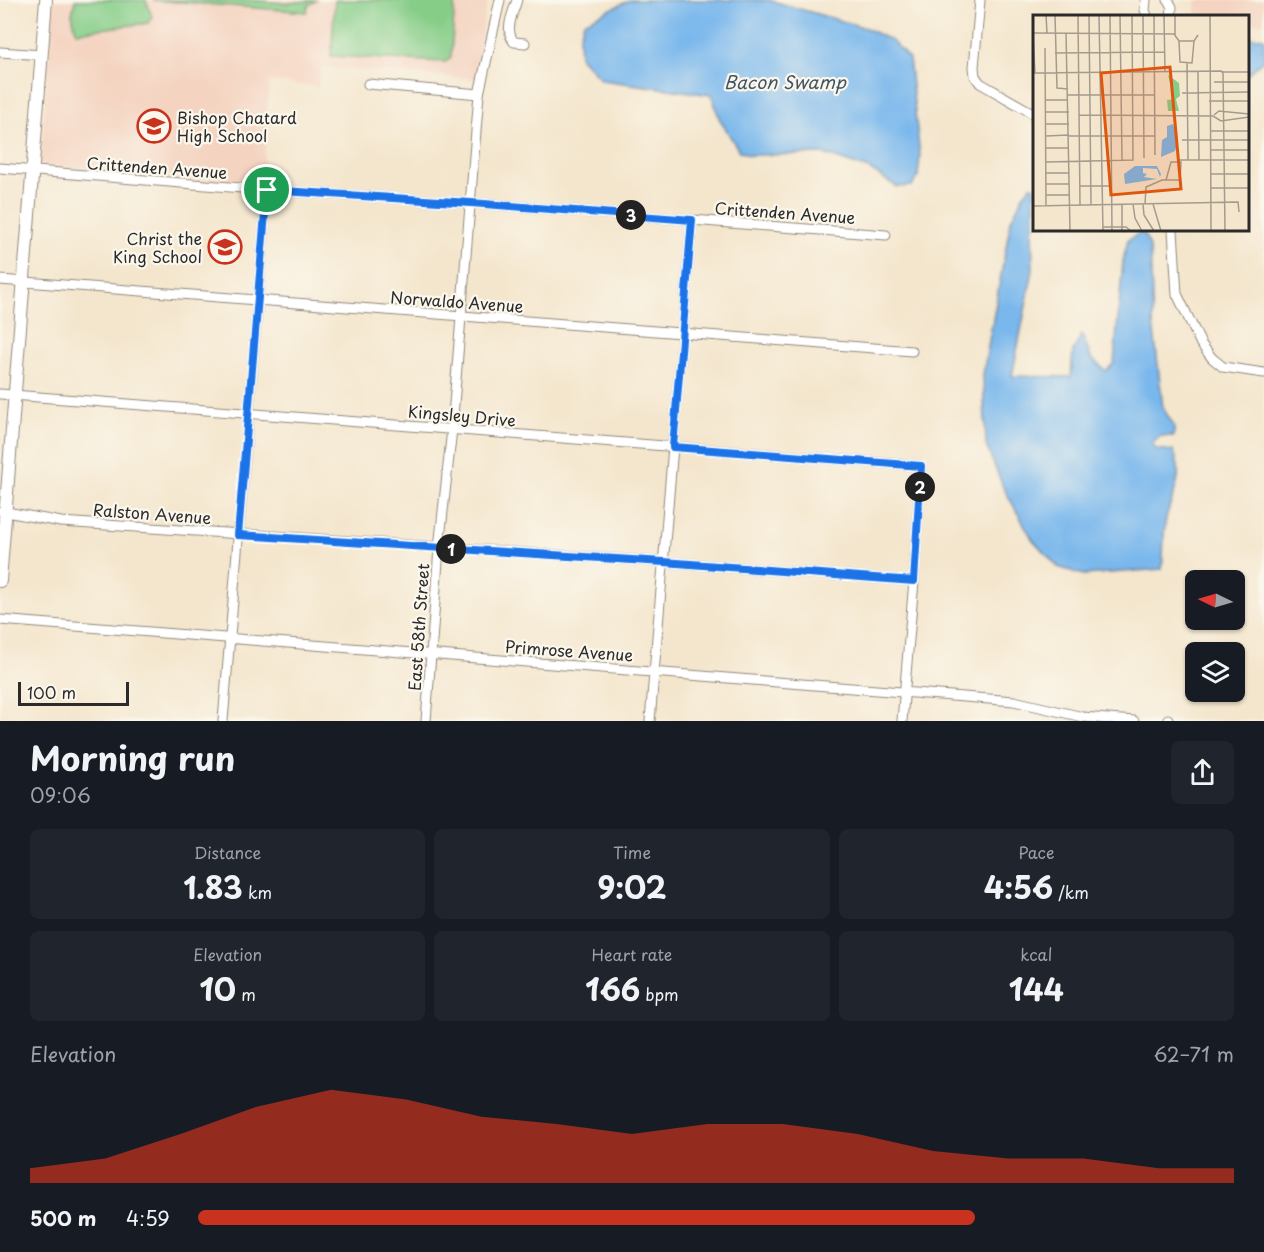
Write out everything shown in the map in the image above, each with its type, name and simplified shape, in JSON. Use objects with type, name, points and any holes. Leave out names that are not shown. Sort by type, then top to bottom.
[{"type":"main road","points":[[0,581],[3,511],[46,0]]},
{"type":"street","name":"East 58th Street","points":[[426,721],[479,94],[500,0]]},
{"type":"street","points":[[517,0],[510,25],[510,36],[514,42],[525,43]]},
{"type":"street","points":[[980,0],[975,76],[983,86],[1033,113]]},
{"type":"street","points":[[1146,0],[1147,15]]},
{"type":"street","points":[[1168,0],[1172,7],[1171,15]]},
{"type":"street","points":[[0,52],[42,55]]},
{"type":"street","points":[[368,84],[479,94]]},
{"type":"street","name":"Crittenden Avenue","points":[[0,168],[267,190],[471,203],[886,235]]},
{"type":"street","points":[[223,721],[256,300],[267,190]]},
{"type":"street","points":[[650,721],[692,220]]},
{"type":"street","points":[[1173,231],[1177,294],[1201,344],[1223,367],[1264,373]]},
{"type":"street","name":"Norwaldo Avenue","points":[[0,280],[912,351]]},
{"type":"street","name":"Kingsley Drive","points":[[0,394],[921,466],[914,581]]},
{"type":"street","name":"Ralston Avenue","points":[[3,511],[61,522],[914,581]]},
{"type":"street","points":[[902,721],[914,581]]},
{"type":"street","name":"Primrose Avenue","points":[[0,620],[1014,701],[1083,717],[1134,721]]},
{"type":"shaded area","name":"Bishop Chatard High School","points":[[53,0],[489,0],[485,13],[476,79],[321,67],[318,87],[269,81],[263,182],[40,165]]},
{"type":"shaded area","points":[[1195,0],[1264,0],[1264,23],[1249,22],[1249,15],[1195,15]]},
{"type":"green space","points":[[75,0],[146,0],[152,17],[148,23],[76,32],[72,14]]},
{"type":"green space","points":[[153,0],[246,0],[287,3],[317,0],[308,6],[307,12]]},
{"type":"green space","points":[[335,0],[455,0],[451,57],[445,62],[331,56]]},
{"type":"water","name":"Bacon Swamp","points":[[630,0],[769,0],[866,28],[892,41],[909,59],[920,156],[918,176],[912,186],[897,187],[869,169],[824,154],[749,155],[739,151],[719,118],[712,95],[602,80],[580,57],[579,38],[584,22]]},
{"type":"water","points":[[1249,37],[1264,38],[1264,59],[1249,73]]},
{"type":"water","points":[[1033,186],[1033,270],[1012,376],[1071,377],[1073,351],[1082,334],[1091,358],[1106,371],[1114,363],[1123,261],[1128,240],[1143,231],[1150,247],[1153,322],[1163,408],[1174,426],[1174,436],[1161,436],[1152,443],[1156,449],[1173,451],[1178,468],[1177,485],[1164,530],[1162,569],[1084,575],[1058,567],[1033,540],[1004,489],[986,445],[983,374],[1011,220],[1023,196]]},
{"type":"place","name":"Bishop Chatard High School","points":[[154,126]]},
{"type":"place","name":"Christ the King School","points":[[225,247]]},
{"type":"route","points":[[267,190],[692,220],[673,447],[921,466],[914,581],[664,562],[238,535],[267,190]]}]
